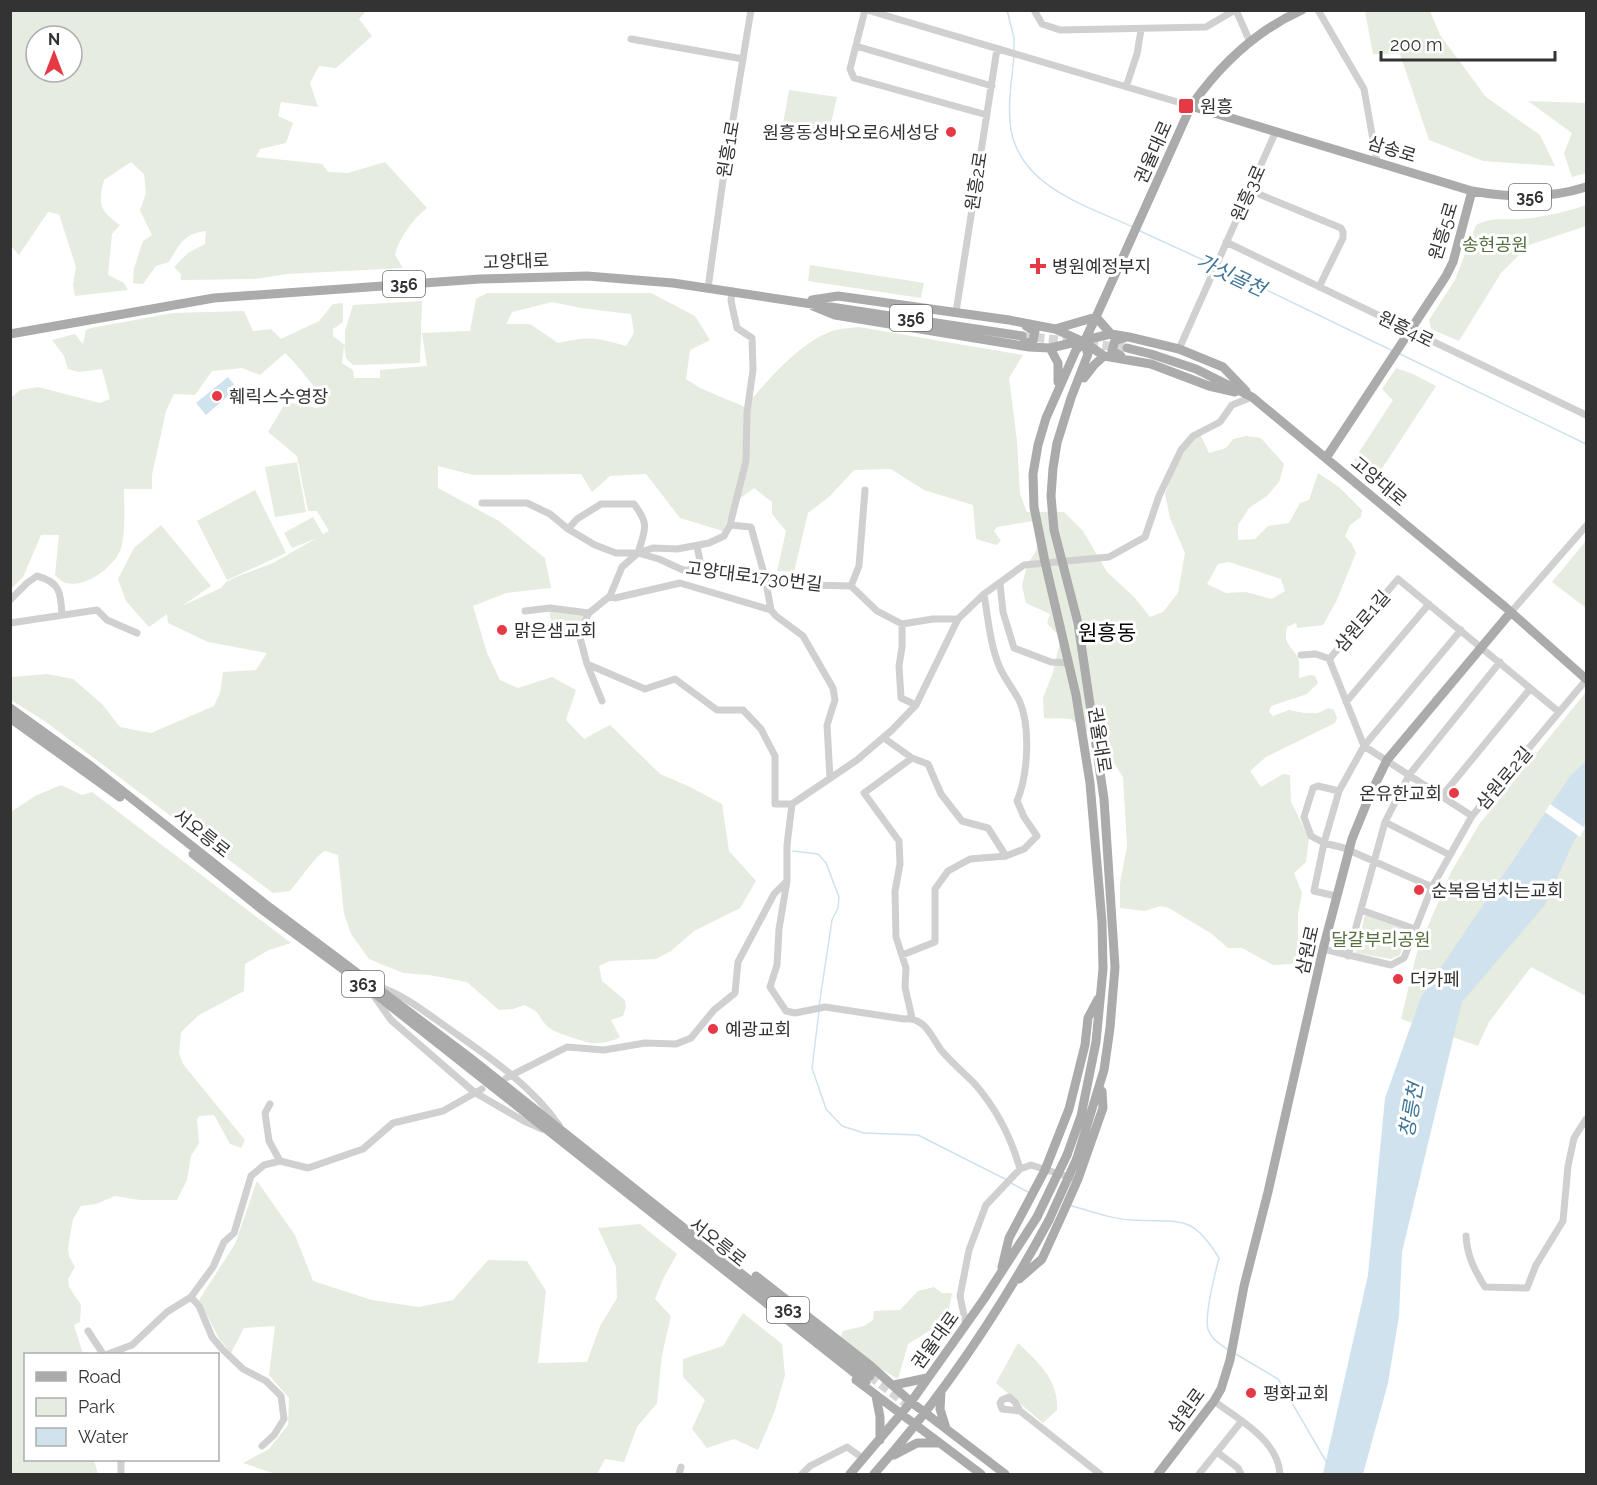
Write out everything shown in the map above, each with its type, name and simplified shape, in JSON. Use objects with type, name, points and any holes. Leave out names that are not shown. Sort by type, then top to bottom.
[{"type":"main road","name":"권율대로","points":[[850,1474],[911,1402],[1000,1276],[1037,1217],[1067,1155],[1081,1116],[1091,1071],[1103,969],[1102,922],[1090,783],[1069,663],[1034,507],[1033,474],[1038,445],[1056,394],[1076,350],[1084,342],[1096,317],[1191,106],[1212,76],[1250,42],[1277,22],[1302,10]]},
{"type":"main road","name":"삼송로","points":[[1191,106],[1472,191],[1522,197],[1564,193],[1587,187]]},
{"type":"main road","name":"원흥5로","points":[[1326,458],[1446,276],[1453,261],[1472,191]]},
{"type":"main road","name":"고양대로","points":[[10,334],[214,298],[480,279],[587,276],[644,279],[800,301],[1020,340],[1050,348],[1112,334]]},
{"type":"main road","points":[[800,301],[838,296],[956,312],[1055,329],[1084,342],[1104,356],[1088,371],[1071,398]]},
{"type":"main road","points":[[1055,329],[1096,317],[1112,334],[1179,349],[1223,367],[1252,397]]},
{"type":"main road","points":[[1020,340],[1033,341],[1035,331],[1021,322]]},
{"type":"main road","points":[[1126,353],[1112,351],[1115,340],[1129,337]]},
{"type":"main road","name":"권율대로","points":[[874,1474],[942,1390],[1012,1284],[1048,1220],[1077,1158],[1101,1079],[1110,1028],[1115,967],[1104,799],[1078,623],[1061,561],[1051,496],[1057,443],[1088,354],[1084,342]]},
{"type":"main road","points":[[1050,348],[1058,363],[1056,394]]},
{"type":"main road","name":"고양대로","points":[[1104,356],[1126,353],[1159,356],[1197,369],[1252,397],[1511,612],[1587,680]]},
{"type":"main road","name":"삼원로","points":[[1158,1474],[1221,1389],[1230,1360],[1244,1286],[1336,896],[1348,851],[1370,795],[1387,760],[1511,612]]},
{"type":"main road","name":"서오릉로","points":[[10,708],[92,767],[371,987],[548,1131],[868,1379],[706,1245],[564,1132],[371,987],[260,908],[141,813],[10,718]]},
{"type":"main road","points":[[1000,1276],[1009,1238],[1045,1170],[1069,1109],[1085,1045],[1088,1018],[1101,994]]},
{"type":"main road","points":[[1012,1284],[1042,1259],[1070,1199],[1102,1108],[1101,1079]]},
{"type":"main road","points":[[706,1245],[721,1252],[759,1279],[894,1385],[911,1402],[1005,1474]]},
{"type":"main road","points":[[710,1258],[727,1276],[876,1396],[981,1474]]},
{"type":"main road","points":[[894,1385],[908,1384],[927,1378]]},
{"type":"main road","points":[[942,1390],[941,1412],[947,1430]]},
{"type":"main road","points":[[876,1396],[880,1417],[879,1440]]},
{"type":"main road","points":[[887,1459],[917,1443],[940,1444]]},
{"type":"street","name":"원흥1로","points":[[708,288],[751,10]]},
{"type":"street","points":[[987,115],[854,78],[850,69],[866,10],[1191,106]]},
{"type":"street","points":[[1034,10],[1042,24],[1060,30],[1206,27],[1235,10],[1250,42]]},
{"type":"street","points":[[1318,10],[1364,89],[1377,162]]},
{"type":"street","points":[[1126,87],[1137,54],[1141,30]]},
{"type":"street","points":[[631,39],[743,59]]},
{"type":"street","points":[[856,46],[992,86]]},
{"type":"street","name":"원흥2로","points":[[956,312],[998,49]]},
{"type":"street","name":"원흥3로","points":[[1179,349],[1276,132]]},
{"type":"street","points":[[1249,190],[1341,228],[1344,232],[1319,287]]},
{"type":"street","name":"원흥4로","points":[[1226,242],[1319,287],[1408,335],[1587,415]]},
{"type":"street","points":[[602,701],[587,664],[579,634],[589,613],[610,596],[622,567],[638,553],[653,548],[677,549],[698,546],[724,536],[730,525],[746,461],[747,412],[753,370],[752,338],[737,328],[731,301],[732,291]]},
{"type":"street","points":[[587,664],[645,689],[675,679],[717,710],[743,710],[761,729],[775,756],[775,804],[792,804],[857,760],[884,738],[916,705],[958,619],[984,594],[1024,566],[1109,557],[1145,537],[1159,496],[1180,450],[1193,436],[1220,422],[1234,404],[1252,397]]},
{"type":"street","points":[[865,490],[859,566],[851,586],[877,611],[902,624],[933,619],[958,619]]},
{"type":"street","name":"고양대로1730번길","points":[[482,503],[527,503],[550,514],[567,529],[595,545],[616,553],[638,553],[659,559],[683,570],[716,570],[810,585],[851,586]]},
{"type":"street","points":[[567,529],[576,519],[602,504],[634,504],[644,517],[645,528],[638,553]]},
{"type":"street","points":[[730,525],[751,527],[765,577],[771,610],[803,636],[833,688],[835,700],[827,725],[830,778]]},
{"type":"street","points":[[1511,612],[1587,526]]},
{"type":"street","points":[[698,546],[702,571]]},
{"type":"street","points":[[10,600],[37,576],[50,580],[61,594],[62,615]]},
{"type":"street","name":"삼원로1길","points":[[1364,746],[1330,659],[1398,579],[1482,647]]},
{"type":"street","points":[[610,596],[615,598],[680,583],[771,610]]},
{"type":"street","points":[[1000,584],[1003,612],[1014,648],[1051,662],[1069,663]]},
{"type":"street","points":[[902,955],[935,942],[935,889],[948,871],[970,859],[1006,856],[1024,849],[1036,836],[1017,801],[1023,786],[1026,763],[1026,736],[1020,702],[1000,667],[984,594]]},
{"type":"street","points":[[1346,702],[1429,604]]},
{"type":"street","points":[[525,611],[550,608],[589,613]]},
{"type":"street","points":[[10,623],[97,610],[107,620],[137,633]]},
{"type":"street","points":[[902,624],[899,666],[901,698],[916,705]]},
{"type":"street","points":[[1336,896],[1314,891],[1324,843],[1339,791],[1364,746],[1461,630]]},
{"type":"street","points":[[1482,647],[1559,712]]},
{"type":"street","points":[[1301,655],[1316,654],[1330,659]]},
{"type":"street","points":[[1348,956],[1385,822],[1409,775],[1500,662]]},
{"type":"street","name":"삼원로2길","points":[[1387,760],[1472,816],[1587,680]]},
{"type":"street","name":"삼원로2길","points":[[1442,797],[1530,689]]},
{"type":"street","points":[[884,738],[912,758],[928,764],[940,794],[962,820],[988,828],[1006,856]]},
{"type":"street","points":[[1364,746],[1387,760]]},
{"type":"street","points":[[912,758],[864,793],[898,841],[900,864],[895,891],[896,937],[906,968],[905,987],[912,1018]]},
{"type":"street","points":[[1339,791],[1318,786],[1313,788],[1304,817],[1311,836],[1432,887]]},
{"type":"street","points":[[792,804],[787,846],[787,880],[779,929],[777,965],[770,987],[786,1011],[795,1013],[819,1008],[904,1019],[912,1018],[926,1027],[941,1050],[975,1085],[998,1116],[1013,1144],[1020,1169]]},
{"type":"street","points":[[1323,949],[1391,965],[1404,958],[1432,887],[1472,816]]},
{"type":"street","points":[[1385,822],[1450,855]]},
{"type":"street","points":[[510,1076],[567,1047],[604,1050],[645,1043],[676,1044],[691,1038],[714,1010],[735,993],[738,962],[774,894],[787,880]]},
{"type":"street","points":[[1361,910],[1415,929]]},
{"type":"street","name":"서오릉로","points":[[371,987],[400,996],[510,1076],[546,1108],[564,1132]]},
{"type":"street","name":"서오릉로","points":[[371,987],[391,1020],[474,1092],[524,1121],[548,1131]]},
{"type":"street","points":[[109,1353],[132,1346],[167,1312],[191,1298],[213,1266],[224,1242],[234,1233],[250,1176],[264,1165],[280,1161],[308,1168],[363,1149],[393,1123],[443,1111],[482,1089]]},
{"type":"street","points":[[270,1104],[265,1113],[269,1141],[280,1161]]},
{"type":"street","points":[[1466,1236],[1467,1249],[1475,1271],[1485,1287],[1527,1288],[1536,1265],[1563,1221],[1568,1166],[1574,1138],[1587,1119]]},
{"type":"street","points":[[966,1325],[960,1296],[969,1250],[986,1205],[1020,1169],[1031,1165],[1078,1179]]},
{"type":"street","points":[[191,1298],[199,1306],[212,1337],[222,1349],[243,1369],[266,1381],[281,1396],[284,1419],[274,1435],[262,1446]]},
{"type":"street","points":[[87,1331],[105,1353]]},
{"type":"street","points":[[1214,1401],[1268,1443],[1280,1474]]},
{"type":"street","points":[[1020,1411],[1100,1474]]},
{"type":"street","points":[[1199,1474],[1241,1422]]},
{"type":"street","points":[[802,1474],[810,1466],[847,1447],[864,1459]]},
{"type":"street","points":[[1217,1452],[1238,1468],[1242,1474]]},
{"type":"green space","points":[[11,10],[387,11],[366,11],[359,19],[372,36],[336,68],[319,66],[310,83],[318,107],[281,102],[278,116],[293,123],[286,143],[260,149],[256,157],[322,164],[328,172],[348,173],[385,162],[427,208],[407,229],[397,249],[395,255],[403,268],[287,274],[255,279],[181,280],[181,274],[174,267],[188,253],[205,244],[206,231],[187,237],[179,245],[169,262],[156,266],[143,284],[133,283],[134,268],[143,241],[152,235],[140,210],[146,193],[144,174],[131,162],[104,180],[101,195],[104,211],[120,225],[112,234],[108,275],[124,283],[128,290],[75,296],[73,285],[76,267],[59,214],[48,212],[19,255],[11,246]]},
{"type":"green space","points":[[1365,11],[1430,11],[1440,35],[1486,97],[1540,135],[1555,166],[1483,161],[1429,140],[1400,54],[1373,54]]},
{"type":"green space","points":[[789,90],[837,97],[829,131],[783,124]]},
{"type":"green space","points":[[1528,101],[1586,103],[1586,173],[1572,177],[1564,153],[1572,133]]},
{"type":"green space","name":"송현공원","points":[[1586,205],[1586,226],[1529,245],[1501,273],[1459,341],[1431,329],[1429,320],[1455,280],[1476,225],[1494,220],[1547,216]]},
{"type":"green space","points":[[810,265],[924,283],[921,298],[808,281]]},
{"type":"green space","points":[[487,293],[651,293],[695,316],[710,340],[690,350],[686,379],[700,388],[745,407],[798,351],[823,335],[839,329],[859,327],[1023,355],[1009,378],[1017,441],[1020,494],[1027,512],[1064,512],[1083,531],[1107,572],[1135,598],[1150,617],[1163,612],[1178,593],[1185,553],[1170,518],[1165,494],[1181,450],[1193,436],[1201,436],[1209,453],[1226,448],[1233,439],[1246,436],[1261,438],[1284,464],[1279,482],[1267,496],[1249,508],[1238,525],[1238,540],[1255,539],[1268,526],[1289,523],[1300,503],[1309,500],[1318,473],[1339,487],[1362,510],[1361,517],[1350,525],[1345,536],[1356,553],[1336,602],[1323,625],[1297,628],[1296,623],[1287,627],[1286,633],[1288,644],[1299,660],[1299,678],[1315,676],[1318,683],[1307,694],[1271,706],[1269,712],[1273,716],[1289,710],[1318,713],[1328,708],[1334,710],[1337,718],[1335,723],[1266,757],[1250,771],[1261,787],[1283,774],[1290,775],[1291,802],[1309,838],[1306,862],[1294,873],[1302,893],[1298,914],[1298,951],[1292,964],[1273,965],[1242,948],[1228,948],[1212,934],[1169,908],[1160,906],[1145,911],[1120,908],[1120,883],[1127,846],[1123,777],[1099,740],[1071,719],[1044,718],[1043,698],[1053,672],[1061,638],[1047,623],[1050,614],[1026,603],[1022,586],[1027,565],[1036,551],[1041,533],[1033,521],[997,527],[994,531],[1001,541],[996,545],[976,539],[973,505],[924,490],[891,469],[854,470],[830,496],[808,513],[794,572],[777,571],[786,531],[772,514],[772,502],[754,488],[734,503],[723,531],[680,518],[646,474],[610,476],[592,492],[581,474],[473,475],[438,466],[438,488],[499,521],[545,558],[551,588],[506,593],[473,606],[487,653],[500,680],[518,688],[552,677],[576,690],[566,720],[584,739],[610,725],[660,774],[722,804],[729,851],[756,881],[740,908],[694,931],[671,951],[656,959],[610,961],[599,966],[602,981],[625,1000],[626,1007],[623,1016],[611,1020],[620,1037],[611,1041],[592,1043],[556,1031],[544,1023],[537,1012],[524,1005],[499,1010],[467,982],[403,973],[369,959],[351,934],[344,914],[338,855],[325,851],[290,891],[273,893],[46,722],[11,700],[11,677],[47,674],[73,679],[102,704],[120,727],[151,733],[214,706],[220,693],[223,672],[256,670],[267,653],[208,642],[168,623],[167,614],[149,627],[126,601],[118,579],[134,548],[161,525],[211,586],[182,606],[221,588],[226,582],[236,577],[273,563],[317,538],[292,548],[284,533],[313,517],[323,534],[329,531],[317,511],[308,511],[297,456],[268,432],[286,402],[317,408],[328,404],[285,353],[260,375],[242,368],[212,371],[195,395],[174,394],[166,411],[152,475],[152,489],[124,489],[122,545],[105,570],[90,580],[74,584],[63,582],[55,575],[59,535],[41,535],[23,577],[11,589],[11,398],[20,390],[38,387],[100,403],[110,399],[102,369],[79,372],[68,369],[64,356],[52,340],[75,334],[83,344],[86,330],[91,328],[173,313],[244,311],[253,331],[271,329],[281,339],[319,321],[333,304],[343,303],[343,322],[333,329],[333,336],[345,345],[345,331],[353,305],[422,301],[420,363],[353,365],[346,358],[344,345],[342,363],[353,370],[354,378],[380,378],[380,370],[427,366],[422,333],[470,331],[476,299]],"holes":[[[552,302],[631,314],[634,333],[626,346],[592,338],[558,343],[530,324],[506,324],[512,312]],[[1229,562],[1281,579],[1285,591],[1272,599],[1246,592],[1226,593],[1207,584],[1218,564]]]},
{"type":"green space","points":[[1396,368],[1436,386],[1377,476],[1354,460],[1393,400],[1382,389]]},
{"type":"green space","points":[[297,462],[306,512],[275,517],[265,467]]},
{"type":"green space","points":[[255,490],[286,553],[227,580],[197,521]]},
{"type":"green space","points":[[1586,541],[1586,608],[1552,582]]},
{"type":"green space","points":[[549,610],[585,615],[577,630],[553,633]]},
{"type":"green space","points":[[1586,692],[1586,996],[1531,967],[1489,1022],[1478,1046],[1401,1019],[1417,952],[1451,872],[1480,823]]},
{"type":"green space","points":[[61,785],[82,795],[92,792],[291,943],[269,950],[245,964],[244,991],[199,1015],[181,1032],[179,1053],[183,1064],[245,1140],[241,1148],[230,1144],[214,1115],[199,1116],[197,1120],[199,1143],[191,1156],[187,1180],[177,1200],[140,1200],[115,1196],[96,1204],[81,1206],[73,1219],[68,1248],[69,1256],[75,1267],[68,1279],[69,1287],[81,1305],[80,1322],[74,1325],[83,1353],[24,1353],[24,1461],[94,1461],[98,1474],[11,1474],[11,812],[35,796]]},
{"type":"green space","name":"달걀부리공원","points":[[1365,915],[1408,928],[1400,955],[1391,959],[1356,953]]},
{"type":"green space","points":[[257,1181],[295,1235],[313,1281],[372,1300],[419,1307],[453,1300],[488,1260],[527,1261],[546,1291],[538,1363],[587,1362],[600,1326],[617,1298],[616,1267],[598,1228],[640,1224],[677,1254],[655,1299],[671,1316],[662,1355],[657,1403],[637,1427],[624,1462],[605,1459],[597,1474],[276,1474],[243,1463],[269,1449],[288,1425],[289,1398],[269,1375],[275,1326],[244,1328],[231,1353],[220,1340],[199,1300],[235,1244]]},
{"type":"green space","points":[[934,1287],[942,1293],[952,1293],[947,1320],[908,1344],[898,1379],[840,1345],[843,1331],[864,1326],[873,1320],[874,1311],[900,1310],[918,1291]]},
{"type":"green space","points":[[743,1313],[782,1344],[785,1375],[774,1413],[758,1450],[734,1439],[707,1448],[692,1429],[705,1400],[683,1377],[683,1359],[723,1346]]},
{"type":"green space","points":[[1018,1343],[1046,1372],[1055,1390],[1057,1410],[1043,1423],[996,1383]]},
{"type":"water","name":"훼릭스수영장","points":[[228,377],[237,388],[206,415],[196,403]]},
{"type":"water","name":"창릉천","points":[[1586,761],[1586,822],[1573,843],[1545,905],[1462,1002],[1402,1252],[1399,1316],[1388,1383],[1363,1474],[1323,1474],[1368,1275],[1385,1098],[1421,997],[1570,776]]},
{"type":"pier","points":[[1550,804],[1585,828],[1580,837],[1545,812]]},
{"type":"waterway","name":"가싯골천","points":[[1007,10],[1014,38],[1014,51]]},
{"type":"waterway","name":"가싯골천","points":[[1014,55],[1010,102],[1011,130],[1017,150],[1028,166],[1058,192],[1133,227]]},
{"type":"waterway","name":"가싯골천","points":[[1140,231],[1214,265]]},
{"type":"waterway","name":"가싯골천","points":[[1219,267],[1393,351]]},
{"type":"waterway","name":"가싯골천","points":[[1400,354],[1586,444]]},
{"type":"waterway","points":[[793,851],[818,854],[826,863],[839,897],[838,908],[832,920],[819,1006]]},
{"type":"waterway","points":[[819,1011],[812,1068],[826,1109],[842,1126],[864,1133],[918,1135],[1007,1180]]},
{"type":"waterway","points":[[1011,1183],[1028,1192]]},
{"type":"waterway","points":[[1069,1205],[1117,1218],[1183,1223],[1200,1233],[1219,1258],[1209,1304],[1208,1329],[1213,1338],[1227,1349]]},
{"type":"waterway","points":[[1234,1353],[1278,1379],[1327,1463]]},
{"type":"tunnel","points":[[1022,336],[1127,348]]},
{"type":"tunnel","points":[[870,1376],[912,1408]]},
{"type":"place","name":"원흥","points":[[1186,106]]},
{"type":"place","name":"원흥동성바오로6세성당","points":[[951,132]]},
{"type":"place","name":"병원예정부지","points":[[1038,266]]},
{"type":"place","name":"훼릭스수영장","points":[[217,396]]},
{"type":"place","name":"맑은샘교회","points":[[502,630]]},
{"type":"place","name":"온유한교회","points":[[1454,793]]},
{"type":"place","name":"순복음넘치는교회","points":[[1419,890]]},
{"type":"place","name":"더카페","points":[[1398,979]]},
{"type":"place","name":"예광교회","points":[[713,1029]]},
{"type":"place","name":"평화교회","points":[[1251,1393]]},
{"type":"district","name":"원흥동","points":[[1107,632]]}]
